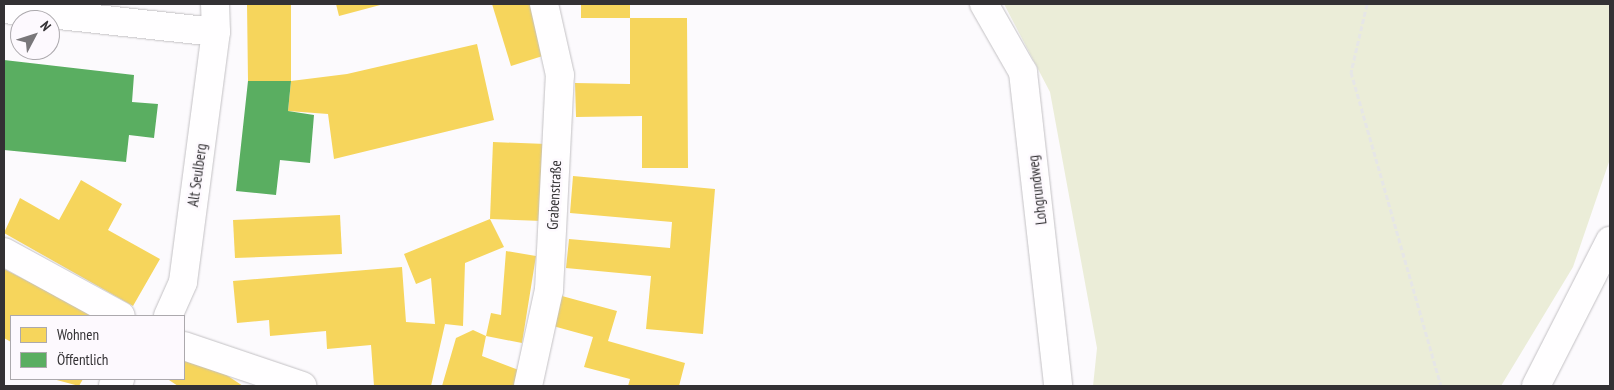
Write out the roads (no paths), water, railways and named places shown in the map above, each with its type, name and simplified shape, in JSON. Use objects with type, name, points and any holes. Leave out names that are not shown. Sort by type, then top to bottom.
[{"type":"street","name":"Alt Seulberg","points":[[168,315],[183,282],[216,32],[215,4]]},
{"type":"street","name":"Grabenstraße","points":[[528,386],[549,290],[560,75],[544,4]]},
{"type":"street","name":"Lohgrundweg","points":[[984,4],[1023,72],[1058,386]]},
{"type":"street","points":[[4,9],[216,32]]},
{"type":"street","points":[[1536,386],[1610,241]]},
{"type":"street","points":[[4,252],[119,315]]},
{"type":"street","points":[[185,346],[302,386]]}]
